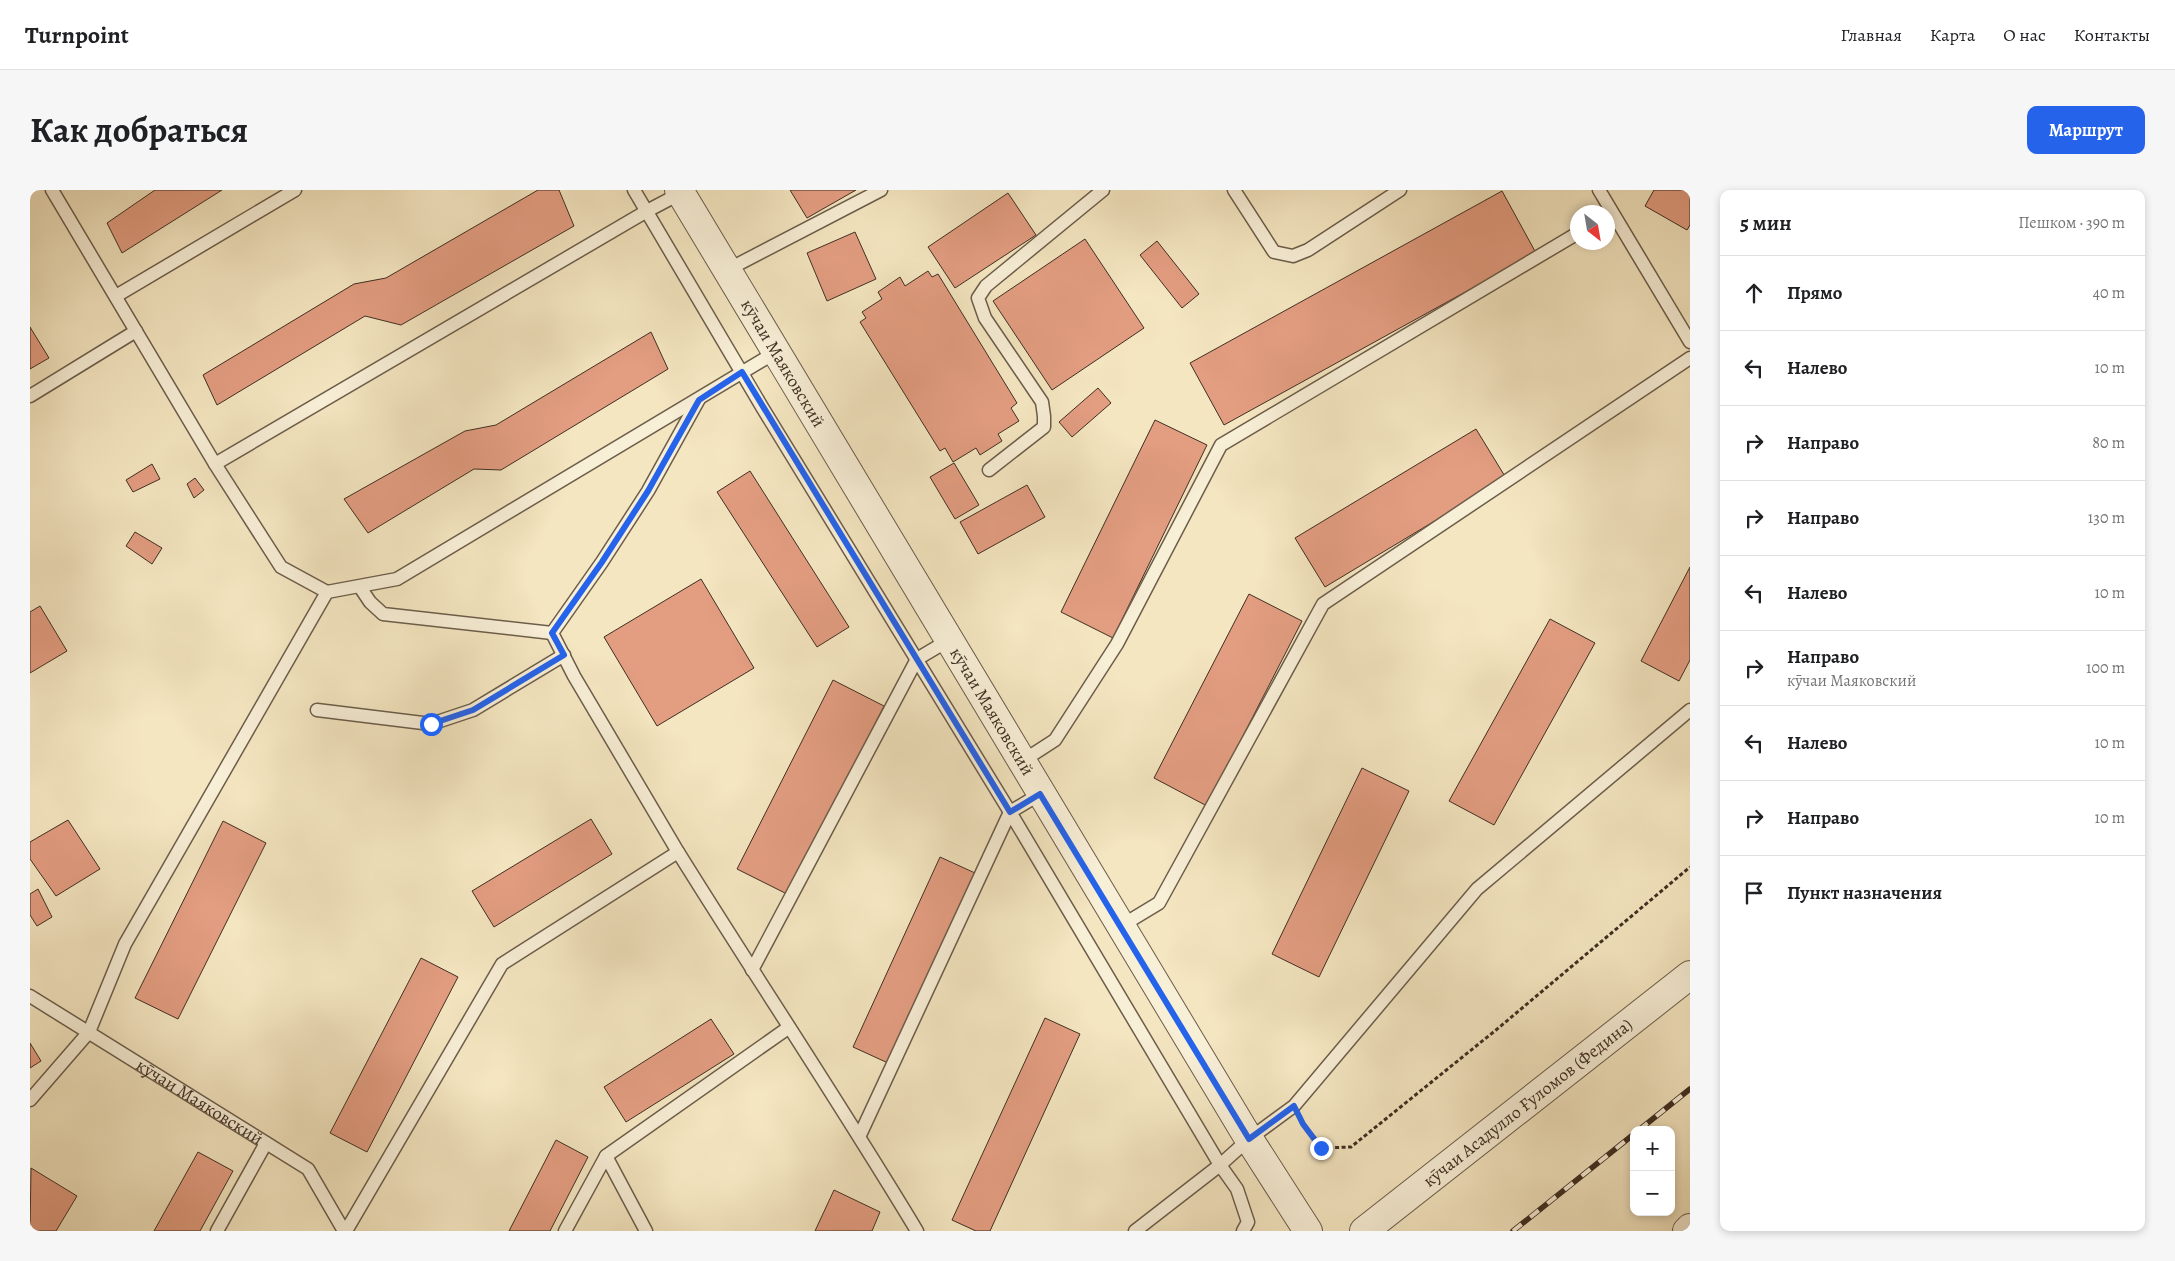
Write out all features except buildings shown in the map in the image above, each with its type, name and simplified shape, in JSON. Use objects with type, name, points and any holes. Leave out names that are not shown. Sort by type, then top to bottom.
[{"type":"street","name":"кӯчаи Маяковский","points":[[680,192],[1040,794],[1249,1139],[1308,1231]]},
{"type":"street","name":"кӯчаи Асадулло Ғуломов (Федина)","points":[[1364,1231],[1690,974]]},
{"type":"street","points":[[1686,1231],[1690,1228]]},
{"type":"lane","points":[[52,190],[215,464],[281,567],[327,592],[397,579],[699,400],[776,352]]},
{"type":"lane","points":[[116,296],[294,190]]},
{"type":"lane","points":[[634,190],[742,372],[1010,812],[1220,1165],[1237,1189],[1248,1222],[1243,1231]]},
{"type":"lane","points":[[727,270],[881,190]]},
{"type":"lane","points":[[989,470],[1044,427],[1044,416],[1042,402],[986,318],[978,298],[986,286],[1103,190]]},
{"type":"lane","points":[[1234,190],[1274,252],[1293,256],[1308,250],[1400,190]]},
{"type":"lane","points":[[1599,190],[1606,205]]},
{"type":"lane","points":[[215,464],[680,192]]},
{"type":"lane","points":[[1615,222],[1690,342]]},
{"type":"lane","points":[[1021,762],[1055,740],[1117,644],[1221,445],[1570,238]]},
{"type":"lane","points":[[30,396],[136,331]]},
{"type":"lane","points":[[1121,926],[1159,903],[1324,604],[1690,358]]},
{"type":"lane","points":[[552,633],[602,562],[648,491],[699,400]]},
{"type":"lane","points":[[360,586],[370,602],[383,614],[552,633]]},
{"type":"lane","points":[[30,1100],[89,1032],[125,944],[327,592]]},
{"type":"lane","points":[[552,633],[678,852],[788,1028],[860,1135],[917,1231]]},
{"type":"lane","points":[[752,970],[917,659],[949,640]]},
{"type":"lane","points":[[317,710],[431,724],[473,710],[564,655]]},
{"type":"lane","points":[[1135,1231],[1220,1165],[1249,1139],[1294,1106],[1477,888],[1690,710]]},
{"type":"lane","points":[[860,1135],[1010,812],[1040,794]]},
{"type":"lane","points":[[345,1231],[502,964],[678,852]]},
{"type":"lane","name":"кӯчаи Маяковский","points":[[30,996],[308,1169],[345,1231]]},
{"type":"lane","points":[[565,1231],[606,1156],[788,1028]]},
{"type":"lane","points":[[217,1231],[266,1142]]},
{"type":"lane","points":[[606,1156],[646,1231]]},
{"type":"path","points":[[1294,1106],[1303,1124],[1321,1148],[1351,1147],[1488,1036],[1690,867]]},
{"type":"railway","points":[[1644,1126],[1690,1089]]},
{"type":"railway","points":[[1513,1231],[1630,1137]]},
{"type":"route","points":[[431,724],[473,710],[564,655],[552,633],[602,562],[648,491],[699,400],[742,372],[1010,812],[1040,794],[1249,1139],[1294,1106],[1303,1124],[1321,1148]]}]
